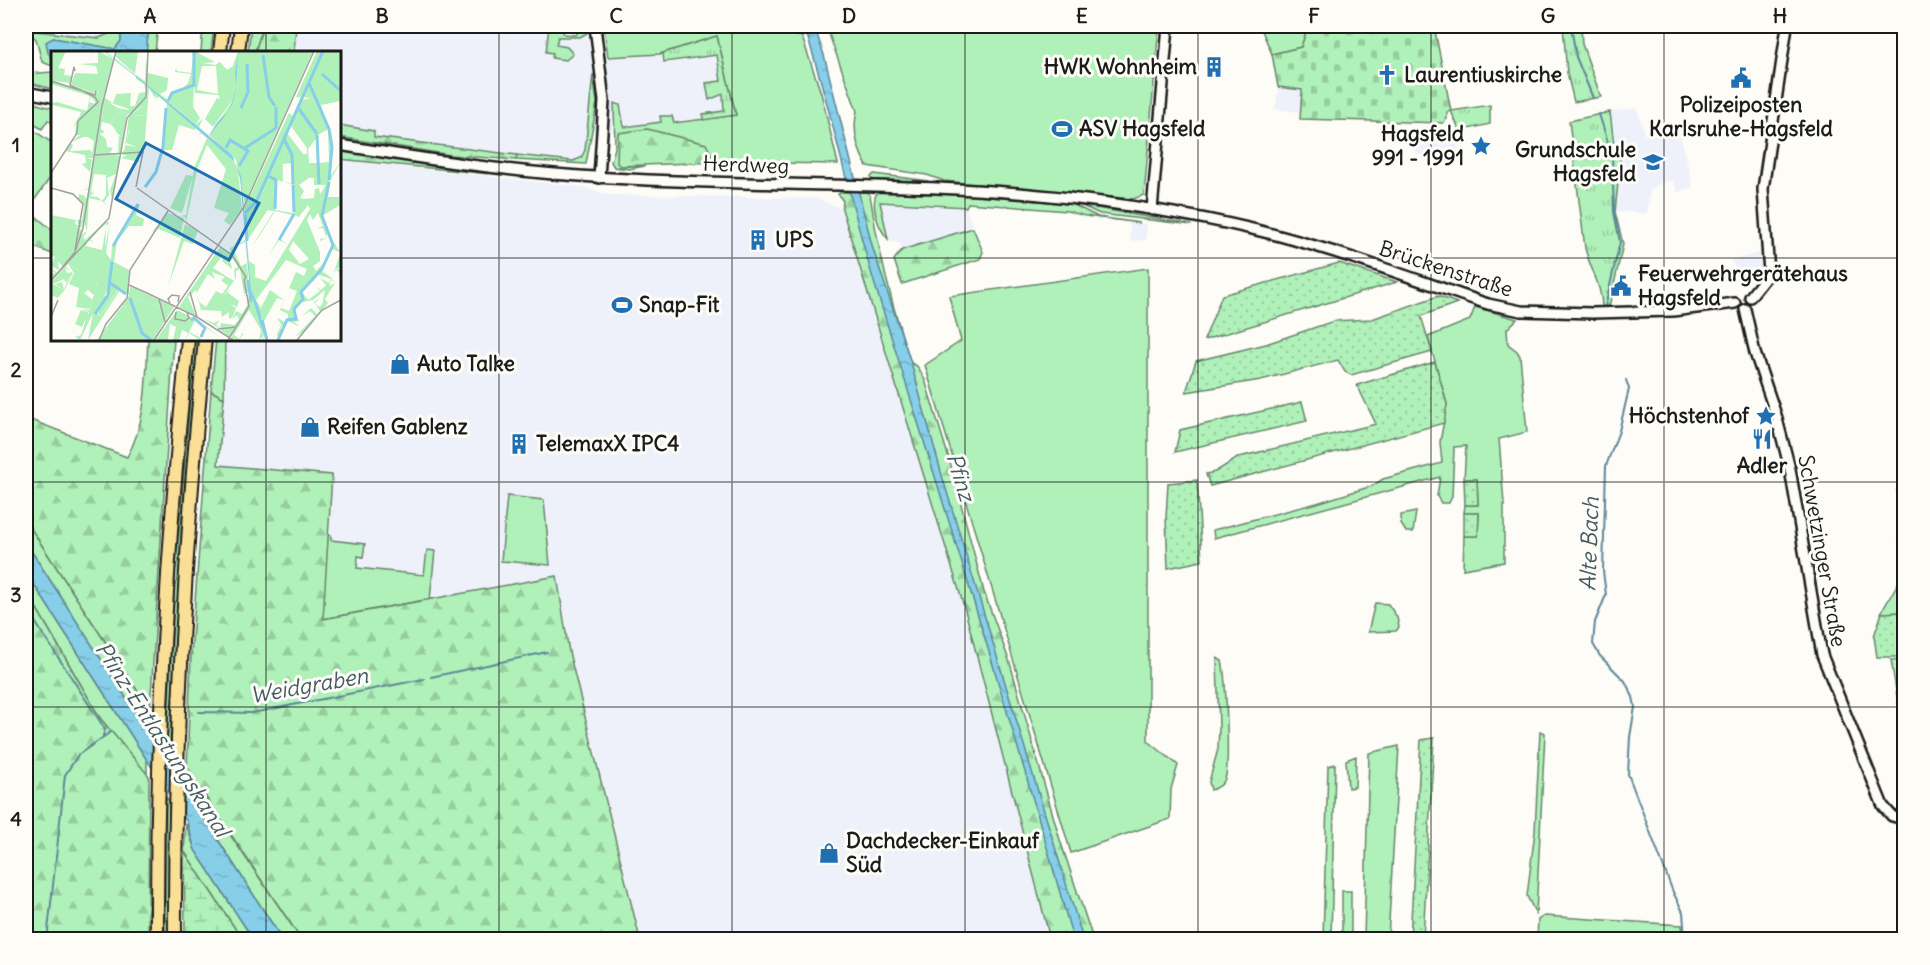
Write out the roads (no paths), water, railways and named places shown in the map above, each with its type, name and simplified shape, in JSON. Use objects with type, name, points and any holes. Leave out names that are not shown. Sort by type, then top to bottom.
[{"type":"highway","points":[[220,51],[223,26]]},
{"type":"highway","points":[[238,51],[241,26]]},
{"type":"highway","points":[[157,939],[158,783],[170,546],[188,340]]},
{"type":"highway","points":[[175,939],[177,766],[188,546],[205,340]]},
{"type":"main road","points":[[595,26],[604,101],[599,178]]},
{"type":"main road","points":[[1152,210],[1168,26]]},
{"type":"main road","points":[[1750,297],[1740,295],[1735,303],[1739,308],[1745,309],[1750,304],[1750,297],[1769,273],[1763,189],[1787,26]]},
{"type":"main road","points":[[26,92],[51,97]]},
{"type":"main road","name":"Herdweg","points":[[340,145],[453,164],[599,178],[1003,192],[1152,210]]},
{"type":"main road","name":"Brückenstraße","points":[[1152,210],[1222,222],[1280,236],[1510,309],[1576,313],[1673,311],[1735,303]]},
{"type":"main road","name":"Schwetzinger Straße","points":[[1745,309],[1755,354],[1776,416],[1790,469],[1822,655],[1883,806],[1892,816],[1902,819]]},
{"type":"water","points":[[121,26],[149,26],[146,51],[51,51],[51,56],[48,53],[46,42],[53,38],[115,49],[121,41]]},
{"type":"water","points":[[804,26],[814,26],[824,55],[873,249],[911,363],[943,479],[1083,939],[1073,939],[1003,698],[869,264]]},
{"type":"water","points":[[26,543],[282,939],[253,939],[195,850],[187,822],[26,572]]},
{"type":"waterway","name":"Alte Bach","points":[[1571,26],[1576,57],[1593,98]]},
{"type":"waterway","name":"Alte Bach","points":[[1599,114],[1612,155],[1614,212],[1620,242],[1605,307]]},
{"type":"waterway","points":[[26,174],[31,184],[26,193]]},
{"type":"waterway","name":"Alte Bach","points":[[1626,380],[1629,389],[1619,431],[1606,466],[1603,571],[1606,595],[1595,622],[1593,644],[1600,656],[1625,681],[1633,697],[1635,707],[1630,737],[1628,774],[1673,892],[1683,912],[1685,940]]},
{"type":"waterway","name":"Weidgraben","points":[[26,608],[105,729],[103,736]]},
{"type":"waterway","name":"Weidgraben","points":[[431,677],[547,652]]},
{"type":"waterway","name":"Weidgraben","points":[[199,712],[252,713],[424,679]]},
{"type":"waterway","name":"Weidgraben","points":[[47,940],[65,775],[78,755],[112,731]]},
{"type":"place","name":"HWK Wohnheim","points":[[1214,67]]},
{"type":"place","name":"Laurentiuskirche","points":[[1387,75]]},
{"type":"place","name":"Polizeiposten Karlsruhe-Hagsfeld","points":[[1741,78]]},
{"type":"place","name":"ASV Hagsfeld","points":[[1062,129]]},
{"type":"place","name":"Hagsfeld 991 - 1991","points":[[1481,146]]},
{"type":"place","name":"Grundschule Hagsfeld","points":[[1653,162]]},
{"type":"place","name":"UPS","points":[[758,240]]},
{"type":"place","name":"Feuerwehrgerätehaus Hagsfeld","points":[[1621,286]]},
{"type":"place","name":"Snap-Fit","points":[[622,305]]},
{"type":"place","name":"Auto Talke","points":[[400,364]]},
{"type":"place","name":"Höchstenhof","points":[[1766,416]]},
{"type":"place","name":"Reifen Gablenz","points":[[310,427]]},
{"type":"place","name":"Adler","points":[[1762,439]]},
{"type":"place","name":"TelemaxX IPC4","points":[[519,444]]},
{"type":"place","name":"Dachdecker-Einkauf Süd","points":[[829,853]]},
{"type":"water label","name":"Pfinz","points":[[961,477]]},
{"type":"water label","name":"Pfinz-Entlastungskanal","points":[[163,739]]}]
